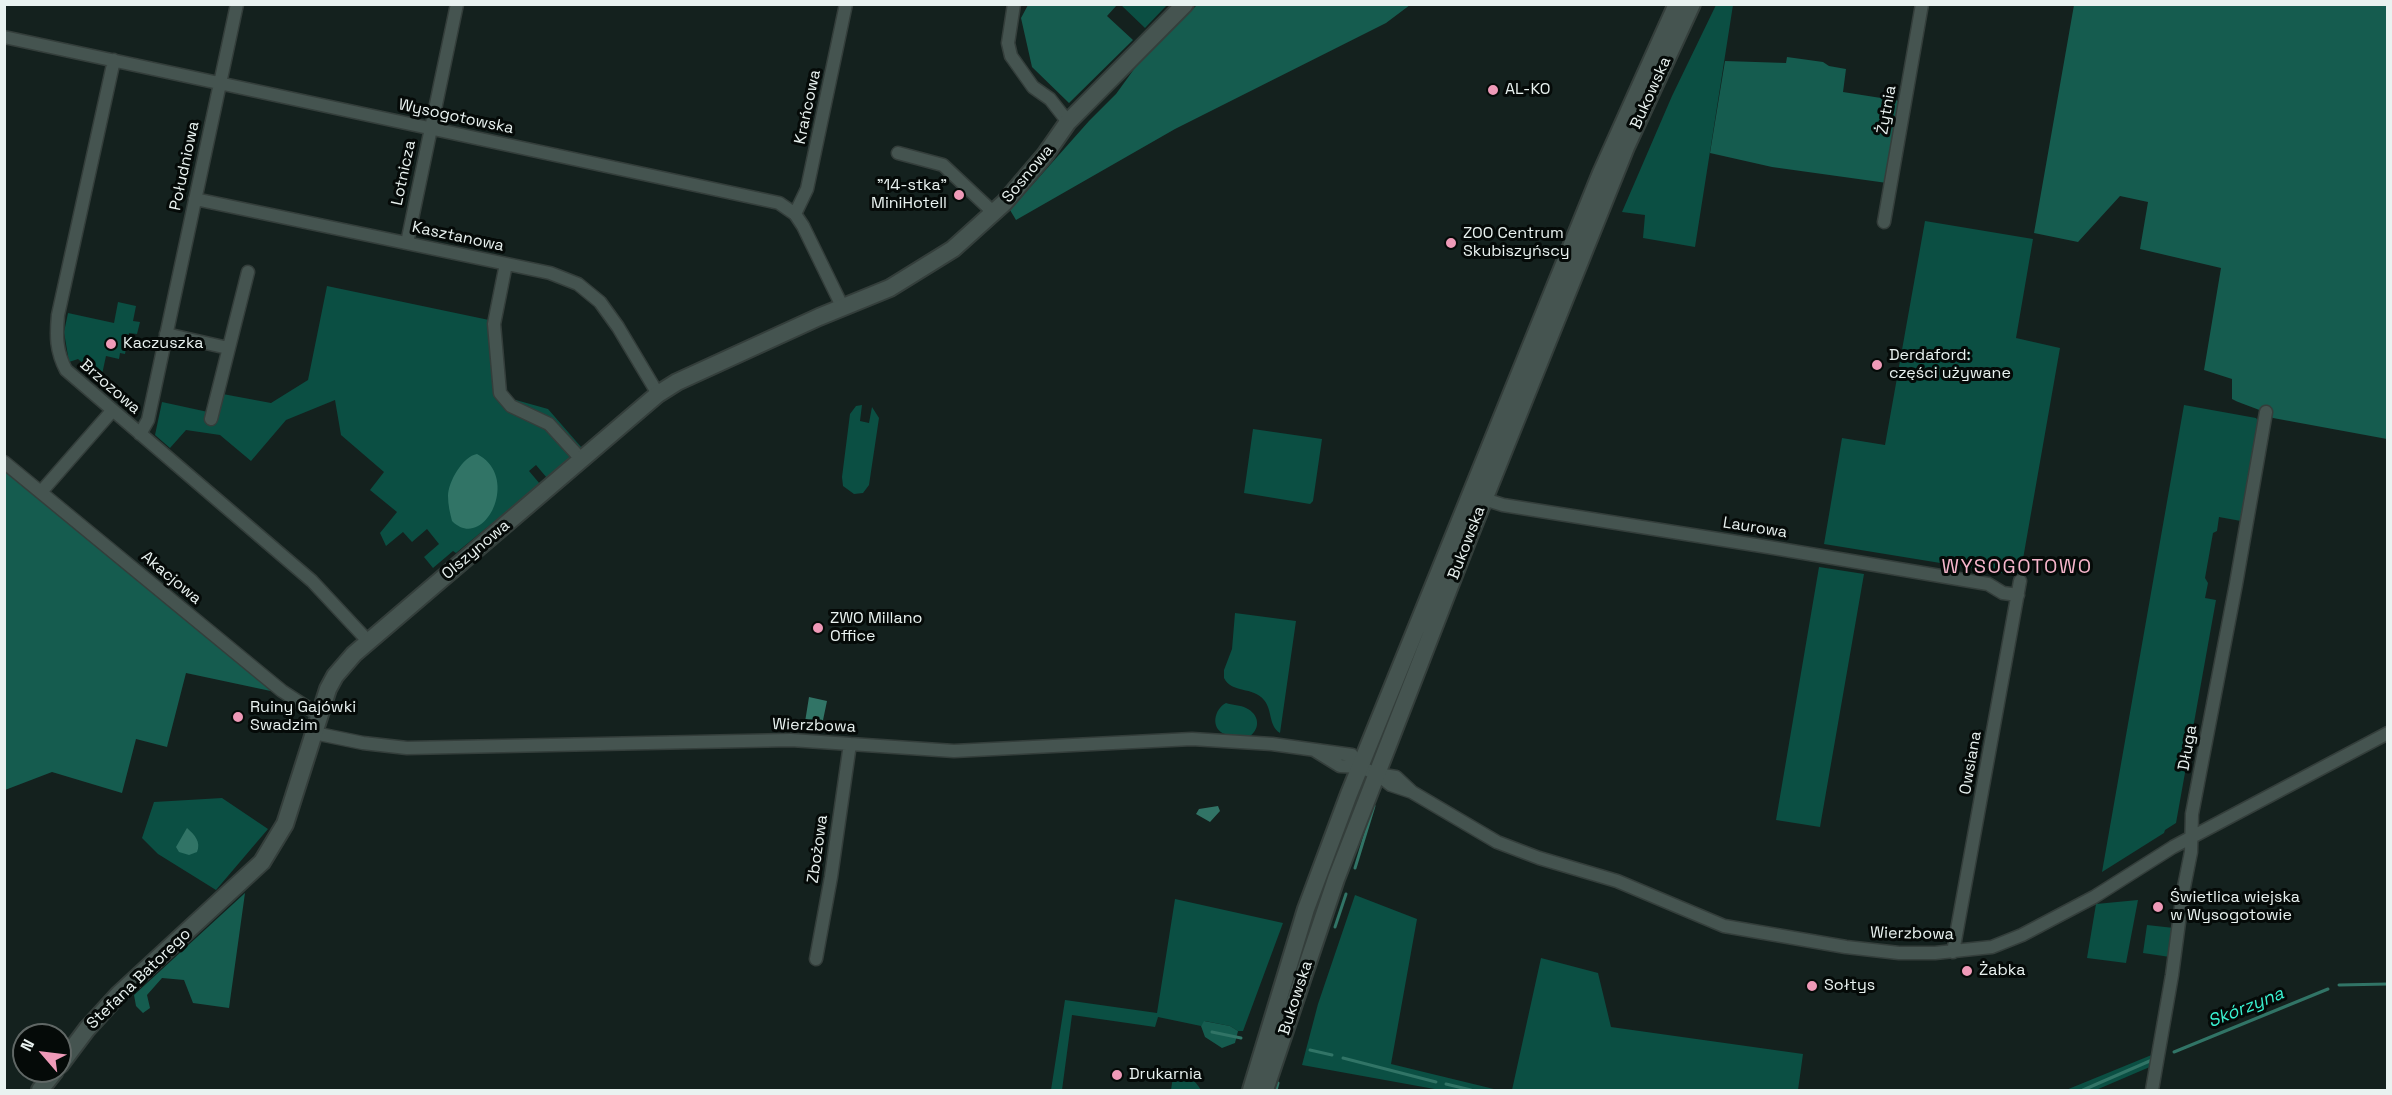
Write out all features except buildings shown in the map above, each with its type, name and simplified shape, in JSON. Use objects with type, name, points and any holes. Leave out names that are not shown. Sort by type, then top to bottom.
[{"type":"main road","name":"Sosnowa","points":[[843,308],[906,280],[953,249],[994,213],[1045,155],[1068,122],[1185,4]]},
{"type":"main road","name":"Bukowska","points":[[1251,1090],[1306,909],[1349,794],[1616,138],[1677,4]]},
{"type":"main road","name":"Bukowska","points":[[1265,1090],[1320,924],[1484,499],[1626,147],[1692,4]]},
{"type":"main road","name":"Olszynowa","points":[[224,898],[262,862],[277,840],[291,807],[319,715],[335,676],[368,641],[658,394],[698,373],[843,308]]},
{"type":"main road","name":"Stefana Batorego","points":[[72,1049],[119,994],[224,898]]},
{"type":"street","name":"Południowa","points":[[140,434],[147,423],[237,4]]},
{"type":"street","name":"Lotnicza","points":[[407,243],[457,4]]},
{"type":"street","name":"Krańcowa","points":[[795,214],[807,189],[846,4]]},
{"type":"street","points":[[1014,4],[1008,43],[1011,56],[1033,87],[1050,99],[1068,122]]},
{"type":"street","name":"Żytnia","points":[[1884,222],[1922,4]]},
{"type":"street","name":"Wysogotowska","points":[[4,37],[760,198],[779,203],[795,214]]},
{"type":"street","name":"Brzozowa","points":[[114,60],[58,315],[56,337],[60,358],[66,370],[112,411],[312,581],[368,641]]},
{"type":"street","points":[[898,153],[943,165],[994,213]]},
{"type":"street","name":"Kasztanowa","points":[[195,199],[550,273],[578,284],[609,314],[658,394]]},
{"type":"street","points":[[795,214],[811,241],[843,308]]},
{"type":"street","points":[[506,264],[494,324],[500,393],[511,406],[549,424],[582,460]]},
{"type":"street","points":[[211,419],[248,272]]},
{"type":"street","points":[[166,334],[228,348]]},
{"type":"street","points":[[41,492],[112,411]]},
{"type":"street","name":"Długa","points":[[2152,1090],[2192,838],[2192,814],[2266,412]]},
{"type":"street","name":"Akacjowa","points":[[4,462],[282,691],[319,715]]},
{"type":"street","name":"Laurowa","points":[[1484,499],[1503,505],[1988,584],[2003,592],[2018,595]]},
{"type":"street","name":"Owsiana","points":[[1953,952],[2020,581]]},
{"type":"street","name":"Wierzbowa","points":[[314,733],[363,743],[407,748],[791,740],[954,751],[1192,740],[1263,743],[1352,755],[1360,767]]},
{"type":"street","name":"Wierzbowa","points":[[1313,749],[1340,766],[1360,767],[1377,774],[1396,777],[1412,792],[1497,842],[1539,858],[1617,881],[1724,926],[1863,949],[1918,953],[1953,952],[1992,947],[2010,941],[2094,897],[2139,867],[2388,733]]},
{"type":"street","name":"Zbożowa","points":[[816,959],[831,877],[850,744]]},
{"type":"street","points":[[1340,766],[1348,783],[1349,794]]},
{"type":"shaded area","points":[[1028,5],[1117,5],[1107,16],[1133,40],[1069,103],[1032,67],[1021,18]]},
{"type":"shaded area","points":[[1121,5],[1167,5],[1145,28]]},
{"type":"shaded area","points":[[1197,5],[1410,5],[1386,23],[1175,129],[1016,220],[1010,210],[1116,94],[1145,54]]},
{"type":"shaded area","points":[[1716,5],[1733,5],[1695,247],[1643,238],[1645,215],[1622,212],[1672,96]]},
{"type":"shaded area","points":[[2074,5],[2387,5],[2387,439],[2273,418],[2232,399],[2232,379],[2204,370],[2221,268],[2140,249],[2148,202],[2120,196],[2078,242],[2034,233]]},
{"type":"shaded area","points":[[1787,57],[1823,62],[1829,66],[1846,69],[1843,92],[1900,101],[1887,183],[1772,167],[1710,153],[1725,61],[1786,63]]},
{"type":"shaded area","points":[[1925,221],[2033,239],[2016,338],[2060,348],[2020,576],[1824,544],[1842,438],[1885,445]]},
{"type":"shaded area","points":[[327,286],[489,320],[498,395],[548,409],[582,448],[547,478],[536,465],[529,471],[540,484],[456,553],[453,551],[433,568],[424,557],[439,544],[427,529],[412,542],[403,532],[386,546],[380,533],[397,512],[370,490],[384,472],[341,435],[335,400],[286,420],[251,461],[220,435],[186,430],[170,448],[155,435],[162,402],[208,412],[212,392],[271,403],[308,380]]},
{"type":"shaded area","name":"Kaczuszka","points":[[118,302],[136,306],[133,321],[140,322],[137,334],[129,333],[125,354],[120,353],[119,359],[106,356],[101,379],[78,359],[69,362],[64,332],[68,313],[114,323]]},
{"type":"shaded area","points":[[862,405],[860,421],[869,423],[872,407],[879,418],[869,485],[863,493],[854,494],[843,486],[842,477],[850,414],[856,406]]},
{"type":"shaded area","points":[[2184,405],[2256,418],[2259,422],[2241,521],[2219,517],[2217,531],[2213,533],[2205,578],[2208,583],[2205,598],[2216,600],[2176,823],[2102,872]]},
{"type":"shaded area","points":[[1253,429],[1322,439],[1313,501],[1310,504],[1244,493]]},
{"type":"shaded area","points":[[477,454],[490,465],[497,479],[497,494],[486,520],[476,527],[464,528],[452,521],[448,503],[449,490],[453,477],[462,464]]},
{"type":"shaded area","points":[[4,471],[280,693],[186,673],[167,747],[136,739],[122,793],[52,772],[5,790]]},
{"type":"shaded area","points":[[1819,567],[1864,574],[1820,827],[1776,820]]},
{"type":"shaded area","points":[[1235,613],[1296,621],[1280,733],[1272,722],[1264,700],[1254,693],[1232,686],[1224,678],[1224,670],[1232,649]]},
{"type":"shaded area","points":[[809,697],[827,701],[822,725],[805,722]]},
{"type":"shaded area","points":[[1226,703],[1244,707],[1254,714],[1257,725],[1254,733],[1250,736],[1228,735],[1217,728],[1216,714]]},
{"type":"shaded area","points":[[222,798],[268,829],[216,890],[158,854],[142,838],[154,802]]},
{"type":"shaded area","points":[[1218,806],[1220,811],[1210,822],[1196,814],[1199,809]]},
{"type":"shaded area","points":[[187,828],[198,842],[197,852],[189,855],[179,852],[176,847]]},
{"type":"shaded area","points":[[245,893],[229,1008],[193,1003],[184,980],[162,978],[147,995],[150,1008],[143,1013],[136,1006],[134,995]]},
{"type":"shaded area","points":[[1355,895],[1417,919],[1391,1064],[1498,1090],[1440,1090],[1302,1065],[1318,1004]]},
{"type":"shaded area","points":[[1175,899],[1283,923],[1243,1031],[1205,1021],[1201,1026],[1158,1017],[1155,1027],[1072,1015],[1062,1090],[1051,1090],[1065,1000],[1157,1013]]},
{"type":"shaded area","points":[[2138,900],[2126,963],[2087,958],[2096,904]]},
{"type":"shaded area","points":[[2147,925],[2174,928],[2170,957],[2143,953]]},
{"type":"shaded area","points":[[1541,958],[1598,973],[1611,1027],[1803,1054],[1798,1090],[1512,1090]]},
{"type":"shaded area","points":[[1204,1021],[1230,1026],[1238,1031],[1235,1043],[1222,1048],[1205,1037],[1201,1026]]},
{"type":"shaded area","points":[[2154,1054],[2152,1066],[2096,1090],[2066,1090]]},
{"type":"shaded area","points":[[1174,1070],[1190,1077],[1201,1090],[1171,1090]]},
{"type":"waterway","points":[[1355,868],[1374,806]]},
{"type":"waterway","points":[[1335,927],[1346,894]]},
{"type":"waterway","name":"Skórzyna","points":[[2339,985],[2388,984]]},
{"type":"waterway","name":"Skórzyna","points":[[2174,1052],[2328,989]]},
{"type":"waterway","name":"Skórzyna","points":[[1212,1032],[1241,1038]]},
{"type":"waterway","name":"Skórzyna","points":[[1310,1050],[1332,1055]]},
{"type":"waterway","name":"Skórzyna","points":[[1343,1058],[1436,1082]]},
{"type":"waterway","name":"Skórzyna","points":[[2083,1090],[2152,1060]]},
{"type":"waterway","points":[[1276,1090],[1278,1083]]},
{"type":"waterway","name":"Skórzyna","points":[[1446,1084],[1471,1090]]},
{"type":"place","name":"AL-KO","points":[[1493,90]]},
{"type":"place","name":"\"14-stka\" MiniHotell","points":[[959,195]]},
{"type":"place","name":"ZOO Centrum Skubiszyńscy","points":[[1451,243]]},
{"type":"place","name":"Kaczuszka","points":[[111,344]]},
{"type":"place","name":"Derdaford: części używane","points":[[1877,365]]},
{"type":"place","name":"ZWO Millano Office","points":[[818,628]]},
{"type":"place","name":"Ruiny Gajówki Swadzim","points":[[238,717]]},
{"type":"place","name":"Świetlica wiejska w Wysogotowie","points":[[2158,907]]},
{"type":"place","name":"Żabka","points":[[1967,971]]},
{"type":"place","name":"Sołtys","points":[[1812,986]]},
{"type":"place","name":"Drukarnia","points":[[1117,1075]]},
{"type":"district","name":"WYSOGOTOWO","points":[[2017,568]]}]
